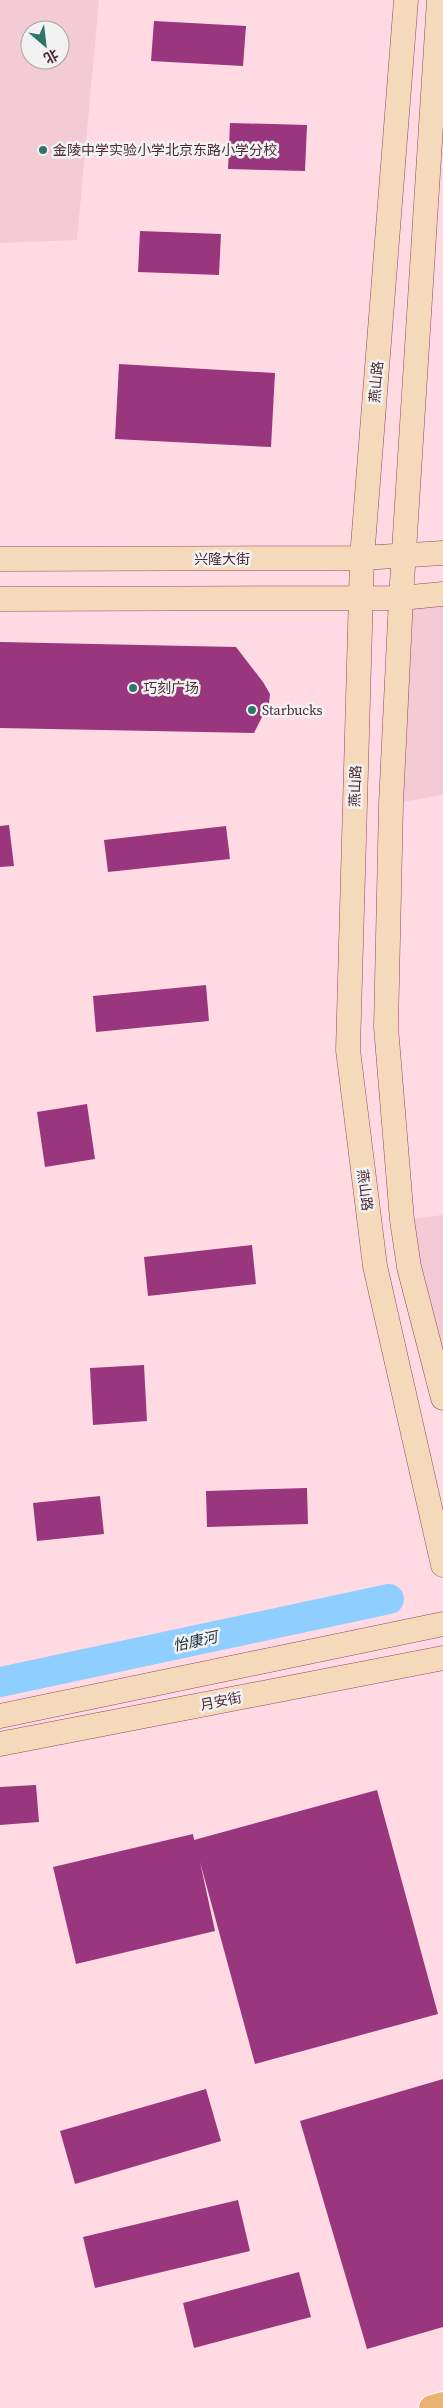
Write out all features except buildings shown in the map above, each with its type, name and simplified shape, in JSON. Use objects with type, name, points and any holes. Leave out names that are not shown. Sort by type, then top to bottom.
[{"type":"main road","points":[[432,2408],[443,2405]]},
{"type":"street","name":"燕山路","points":[[406,0],[362,558],[348,1050],[375,1266],[443,1565]]},
{"type":"street","points":[[439,0],[401,598],[391,804],[386,1027],[402,1220],[408,1258],[443,1398]]},
{"type":"street","name":"兴隆大街","points":[[0,559],[362,558],[404,557],[443,553]]},
{"type":"street","points":[[0,599],[401,598],[443,594]]},
{"type":"street","points":[[0,1716],[443,1624]]},
{"type":"street","name":"月安街","points":[[0,1744],[443,1658]]},
{"type":"shaded area","name":"金陵中学实验小学北京东路小学分校","points":[[0,0],[99,0],[77,240],[0,243]]},
{"type":"shaded area","points":[[443,594],[443,795],[391,804],[401,598]]},
{"type":"shaded area","points":[[443,1215],[443,1398],[402,1220]]},
{"type":"waterway","name":"怡康河","points":[[0,1682],[389,1599]]},
{"type":"place","name":"金陵中学实验小学北京东路小学分校","points":[[43,150]]},
{"type":"place","name":"巧刻广场","points":[[133,688]]},
{"type":"place","name":"Starbucks","points":[[252,710]]}]
